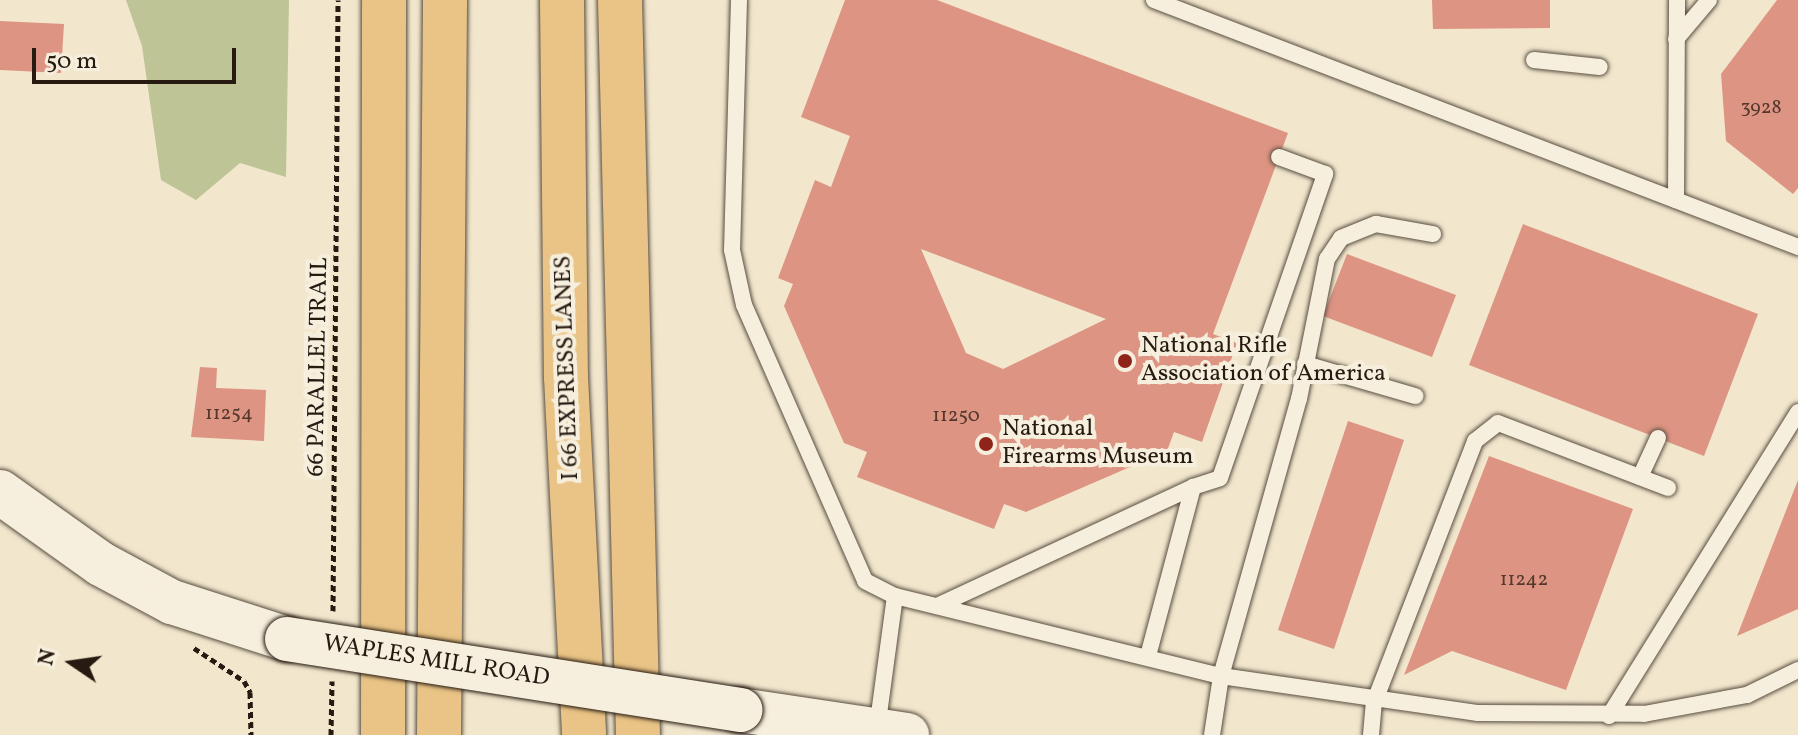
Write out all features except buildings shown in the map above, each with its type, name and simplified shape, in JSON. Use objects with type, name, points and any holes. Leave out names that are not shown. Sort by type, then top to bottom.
[{"type":"highway","points":[[383,735],[384,0]]},
{"type":"highway","points":[[439,735],[445,0]]},
{"type":"highway","name":"I 66 EXPRESS LANES","points":[[562,0],[566,377],[584,735]]},
{"type":"highway","points":[[620,0],[638,735]]},
{"type":"main road","name":"WAPLES MILL ROAD","points":[[0,492],[101,564],[172,602],[287,639],[892,733]]},
{"type":"lane","points":[[739,0],[732,250],[744,305],[865,581],[895,596],[1221,676],[1374,703],[1609,716],[1747,695],[1798,670]]},
{"type":"lane","points":[[1154,0],[1798,247]]},
{"type":"lane","points":[[1676,200],[1677,0]]},
{"type":"lane","points":[[1676,39],[1709,0]]},
{"type":"lane","points":[[1534,60],[1600,67]]},
{"type":"lane","points":[[937,606],[1193,487],[1220,478],[1325,174],[1279,157]]},
{"type":"lane","points":[[1212,735],[1221,676],[1305,364],[1320,281],[1341,238],[1376,224],[1433,234]]},
{"type":"lane","points":[[1305,364],[1415,396]]},
{"type":"lane","points":[[1609,716],[1798,412]]},
{"type":"lane","points":[[1371,735],[1374,703],[1475,441],[1498,423],[1668,488]]},
{"type":"lane","points":[[1640,477],[1658,438]]},
{"type":"lane","points":[[1148,656],[1193,487]]},
{"type":"lane","points":[[892,733],[895,596]]},
{"type":"path","name":"66 PARALLEL TRAIL","points":[[333,624],[338,0]]},
{"type":"path","points":[[179,639],[244,681],[250,692],[251,735]]},
{"type":"path","points":[[331,735],[332,672]]},
{"type":"green space","points":[[126,0],[289,0],[286,177],[240,163],[196,200],[161,180],[142,46]]},
{"type":"place","name":"National Rifle Association of America","points":[[1125,361]]},
{"type":"place","name":"National Firearms Museum","points":[[986,444]]}]
